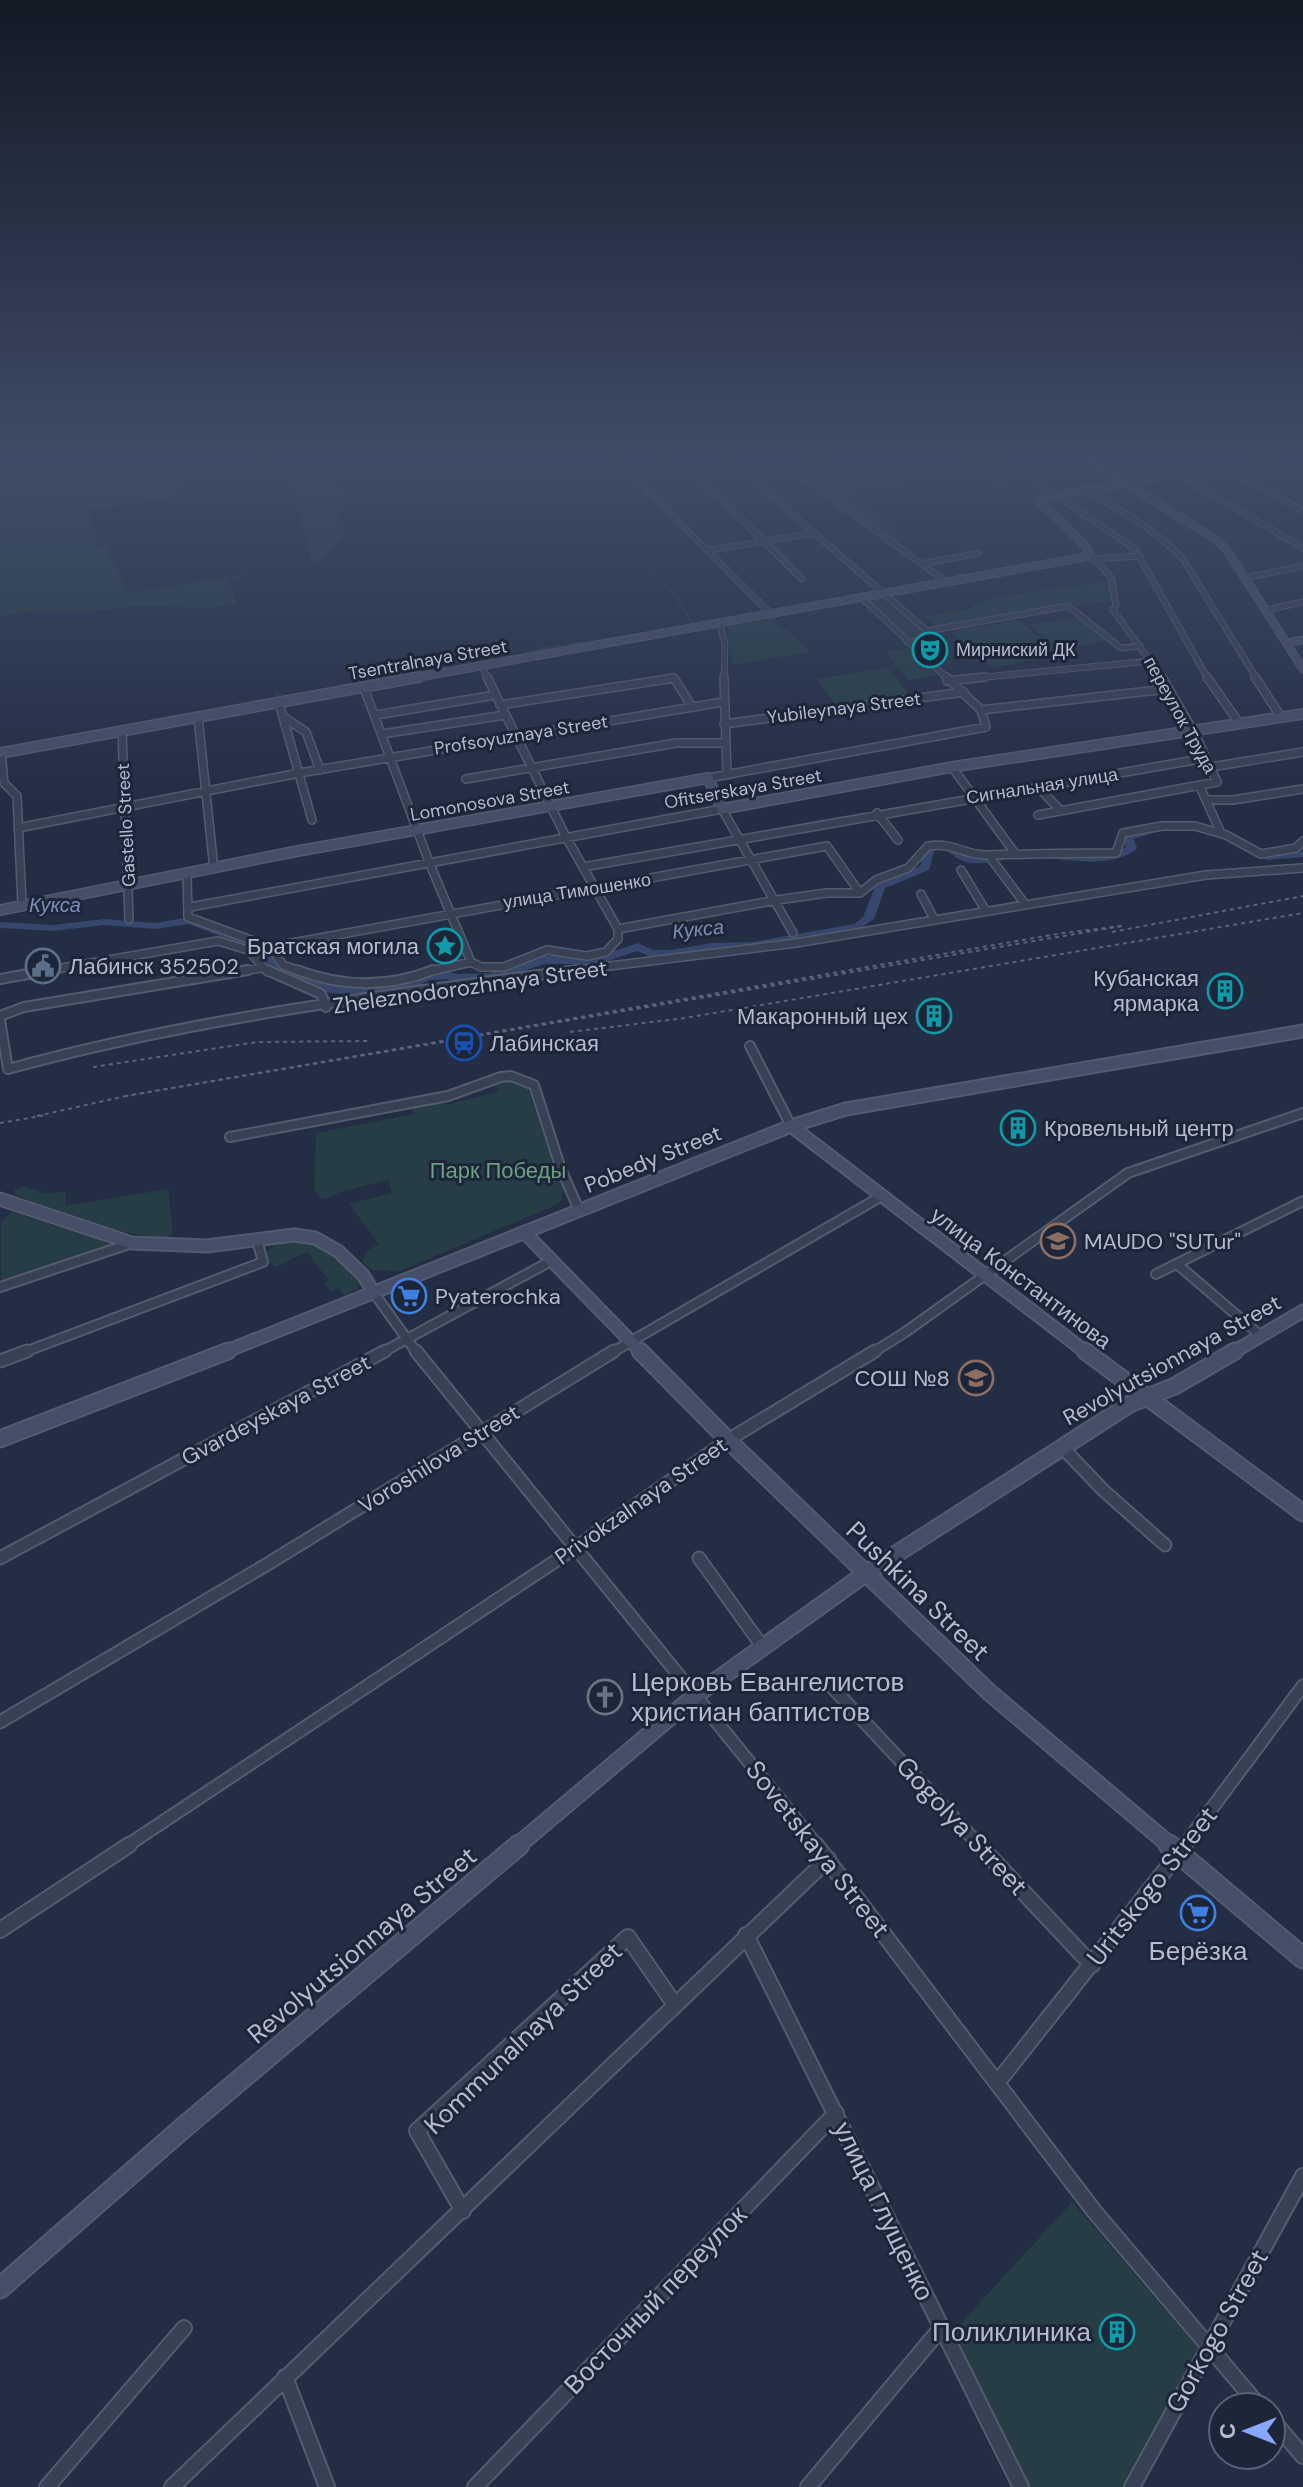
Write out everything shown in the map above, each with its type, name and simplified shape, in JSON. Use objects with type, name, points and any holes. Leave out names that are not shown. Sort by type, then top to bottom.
[{"type":"street","points":[[727,569],[772,615]]},
{"type":"street","points":[[793,569],[802,579]]},
{"type":"street","points":[[858,569],[927,631],[928,638],[907,642]]},
{"type":"street","points":[[929,569],[948,583]]},
{"type":"street","name":"Tsentralnaya Street","points":[[1,752],[1021,569]]},
{"type":"street","name":"переулок Труда","points":[[1103,569],[1111,578],[1116,605],[1113,610],[1151,661],[1211,767],[1217,782],[1200,787]]},
{"type":"street","points":[[1147,569],[1204,673],[1239,723]]},
{"type":"street","points":[[1188,569],[1281,717]]},
{"type":"street","points":[[1239,569],[1303,669]]},
{"type":"street","points":[[1245,578],[1288,569]]},
{"type":"street","points":[[862,598],[981,710],[1167,689]]},
{"type":"street","points":[[1266,610],[1303,602]]},
{"type":"street","points":[[927,631],[1068,606],[1121,648],[1140,646]]},
{"type":"street","points":[[720,624],[725,644],[723,702],[727,775]]},
{"type":"street","points":[[1286,643],[1303,640]]},
{"type":"street","name":"Yubileynaya Street","points":[[947,681],[1151,661]]},
{"type":"street","points":[[482,667],[566,837],[618,929],[777,900],[827,893],[860,893],[876,880],[908,868],[928,846],[958,846],[969,854],[979,855],[1014,852],[1116,853],[1123,833],[1175,823],[1220,831],[1261,854],[1296,848],[1303,841]]},
{"type":"street","points":[[500,705],[674,678],[692,707]]},
{"type":"street","points":[[364,688],[429,862],[471,962]]},
{"type":"street","name":"Yubileynaya Street","points":[[724,724],[964,692]]},
{"type":"street","points":[[376,715],[495,695]]},
{"type":"street","name":"Profsoyuznaya Street","points":[[18,828],[299,773],[723,702]]},
{"type":"street","points":[[279,703],[312,820]]},
{"type":"street","points":[[435,705],[445,725]]},
{"type":"street","name":"Lomonosova Street","points":[[0,910],[417,830],[986,727],[981,710]]},
{"type":"street","name":"Ofitserskaya Street","points":[[190,907],[952,767],[1303,714]]},
{"type":"street","points":[[382,734],[505,715]]},
{"type":"street","points":[[198,717],[209,790],[214,869]]},
{"type":"street","points":[[285,718],[301,725],[307,732],[320,770]]},
{"type":"street","name":"Gastello Street","points":[[122,731],[129,919]]},
{"type":"street","points":[[466,779],[676,743],[724,743]]},
{"type":"street","points":[[1,752],[4,783],[17,796],[22,905]]},
{"type":"street","points":[[1211,767],[1303,752]]},
{"type":"street","name":"Сигнальная улица","points":[[583,867],[877,813],[1206,758]]},
{"type":"street","points":[[952,767],[1014,852]]},
{"type":"street","points":[[708,778],[736,838],[777,900],[795,939]]},
{"type":"street","points":[[1037,786],[1061,811]]},
{"type":"street","points":[[1038,815],[1200,787],[1220,831]]},
{"type":"street","points":[[1208,800],[1233,800],[1303,789]]},
{"type":"street","points":[[877,813],[898,840]]},
{"type":"street","name":"улица Тимошенко","points":[[270,947],[827,846],[860,893]]},
{"type":"street","points":[[992,860],[1025,904]]},
{"type":"street","name":"Zheleznodorozhnaya Street","points":[[4,1054],[8,1069],[81,1049],[326,1007],[378,995],[934,919],[1206,875],[1303,868]]},
{"type":"street","points":[[961,870],[986,911]]},
{"type":"street","points":[[187,874],[188,917],[270,947]]},
{"type":"street","points":[[921,894],[934,919]]},
{"type":"street","name":"Zheleznodorozhnaya Street","points":[[270,947],[283,965],[326,981],[362,984],[393,982],[441,967],[471,962],[481,967],[504,967],[547,950],[587,956],[606,952],[618,939],[618,929]]},
{"type":"street","points":[[0,979],[218,941],[248,950],[270,974],[321,994],[326,1007]]},
{"type":"street","points":[[4,1054],[0,1018],[24,1007],[262,968]]},
{"type":"street","name":"Pobedy Street","points":[[0,1439],[791,1126],[846,1109],[1301,1034]]},
{"type":"street","name":"улица Константинова","points":[[750,1046],[791,1126],[984,1276],[1303,1513]]},
{"type":"street","points":[[230,1137],[453,1095],[511,1076],[529,1082],[539,1098],[561,1169],[579,1210]]},
{"type":"street","name":"Privokzalnaya Street","points":[[0,1930],[575,1548],[728,1440],[904,1333],[1128,1173],[1303,1113]]},
{"type":"street","name":"Voroshilova Street","points":[[0,1722],[266,1565],[630,1341],[880,1197]]},
{"type":"street","points":[[0,1199],[132,1243],[178,1247],[294,1235],[328,1243],[363,1275],[374,1293]]},
{"type":"street","points":[[1156,1274],[1303,1201]]},
{"type":"street","name":"Pushkina Street","points":[[524,1232],[728,1440],[989,1692],[1303,1958]]},
{"type":"street","points":[[0,1361],[263,1262],[257,1240]]},
{"type":"street","points":[[0,1287],[132,1243]]},
{"type":"street","name":"Gvardeyskaya Street","points":[[0,1558],[551,1261]]},
{"type":"street","points":[[1177,1264],[1261,1336]]},
{"type":"street","name":"Sovetskaya Street","points":[[374,1293],[407,1340],[828,1859],[1094,2211],[1246,2391]]},
{"type":"street","name":"Revolyutsionnaya Street","points":[[0,2288],[183,2128],[696,1695],[865,1574],[1062,1447],[1130,1404],[1175,1386],[1303,1311]]},
{"type":"street","name":"Revolyutsionnaya Street","points":[[1062,1447],[1103,1490],[1165,1545]]},
{"type":"street","points":[[699,1558],[762,1646]]},
{"type":"street","name":"Gogolya Street","points":[[831,1686],[1092,1965]]},
{"type":"street","name":"Uritskogo Street","points":[[997,2083],[1178,1854],[1303,1686]]},
{"type":"street","points":[[172,2487],[828,1859]]},
{"type":"street","name":"улица Глущенко","points":[[746,1935],[1021,2487]]},
{"type":"street","name":"Kommunalnaya Street","points":[[463,2211],[417,2131],[628,1937],[675,2005]]},
{"type":"street","name":"Восточный переулок","points":[[475,2487],[836,2113]]},
{"type":"street","name":"Gorkogo Street","points":[[1132,2487],[1207,2345],[1303,2176]]},
{"type":"street","points":[[808,2487],[942,2327]]},
{"type":"street","points":[[47,2487],[184,2328]]},
{"type":"street","points":[[285,2377],[327,2487]]},
{"type":"street","points":[[1287,2438],[1303,2456]]},
{"type":"green space","points":[[0,569],[117,569],[129,593],[228,577],[237,604],[211,608],[137,606],[95,611],[34,611],[0,616]]},
{"type":"green space","points":[[651,569],[674,592],[696,627],[281,699],[276,696],[275,690],[285,695],[293,694],[524,653],[542,647],[692,625],[672,593]]},
{"type":"green space","points":[[261,572],[234,580],[233,576]]},
{"type":"green space","points":[[1109,581],[1114,600],[938,628],[924,616],[967,610],[999,597]]},
{"type":"green space","points":[[886,595],[925,632],[924,636],[916,638],[900,632],[867,599]]},
{"type":"green space","points":[[1078,617],[1108,640],[1060,651],[1029,625]]},
{"type":"green space","points":[[770,619],[789,631],[811,652],[732,665],[727,627]]},
{"type":"green space","points":[[1018,620],[1061,654],[993,668],[951,632]]},
{"type":"green space","points":[[908,648],[937,675],[908,680],[885,652]]},
{"type":"green space","points":[[888,668],[909,694],[836,705],[816,679]]},
{"type":"green space","name":"Парк Победы","points":[[513,1079],[526,1083],[563,1191],[562,1199],[558,1204],[400,1271],[371,1270],[362,1261],[367,1251],[379,1244],[349,1204],[392,1193],[388,1180],[343,1191],[322,1200],[314,1190],[316,1133],[413,1114],[412,1103],[444,1100],[446,1105],[498,1092],[495,1082]]},
{"type":"green space","points":[[24,1186],[45,1193],[66,1192],[65,1206],[168,1189],[173,1233],[166,1239],[128,1233],[69,1217],[15,1194],[14,1190]]},
{"type":"green space","points":[[12,1212],[109,1244],[7,1281],[1,1280],[1,1221]]},
{"type":"green space","points":[[302,1240],[327,1251],[340,1261],[359,1281],[357,1289],[344,1296],[339,1288],[332,1292],[324,1284],[329,1281],[307,1252],[275,1267],[269,1262],[265,1253],[279,1242]]},
{"type":"green space","points":[[1072,2202],[1198,2348],[1124,2487],[1028,2487],[954,2331]]},
{"type":"waterway","name":"Кукса","points":[[1044,855],[1090,859],[1113,857],[1132,848],[1128,838],[1155,829]]},
{"type":"waterway","name":"Кукса","points":[[0,925],[53,928],[105,922],[155,926],[190,920],[264,949],[275,965],[286,972],[329,989],[409,986],[428,977],[491,977],[544,960],[600,960],[638,947],[651,953],[671,954],[712,947],[752,946],[857,927],[868,919],[880,886],[925,868],[929,849],[938,845],[950,847],[973,861],[1008,856]]},
{"type":"waterway","name":"Кукса","points":[[1247,848],[1268,856],[1303,854]]},
{"type":"railway","points":[[1112,932],[1303,896]]},
{"type":"railway","points":[[570,1032],[685,1018],[1303,913]]},
{"type":"railway","points":[[1122,926],[126,1096],[1063,933],[1122,926]]},
{"type":"railway","points":[[93,1067],[257,1042],[370,1041]]},
{"type":"railway","points":[[37,1116],[126,1096]]},
{"type":"railway","points":[[0,1123],[47,1115]]},
{"type":"place","name":"Мирниский ДК","points":[[930,650]]},
{"type":"place","name":"Братская могила","points":[[445,946]]},
{"type":"place","name":"Лабинск 352502","points":[[43,966]]},
{"type":"place","name":"Кубанская ярмарка","points":[[1225,991]]},
{"type":"place","name":"Макаронный цех","points":[[934,1016]]},
{"type":"place","name":"Лабинская","points":[[464,1043]]},
{"type":"place","name":"Кровельный центр","points":[[1018,1128]]},
{"type":"place","name":"MAUDO \"SUTur\"","points":[[1058,1241]]},
{"type":"place","name":"Pyaterochka","points":[[409,1296]]},
{"type":"place","name":"СОШ №8","points":[[976,1378]]},
{"type":"place","name":"Церковь Евангелистов христиан баптистов","points":[[605,1697]]},
{"type":"place","name":"Берёзка","points":[[1198,1913]]},
{"type":"place","name":"Поликлиника","points":[[1117,2332]]}]
